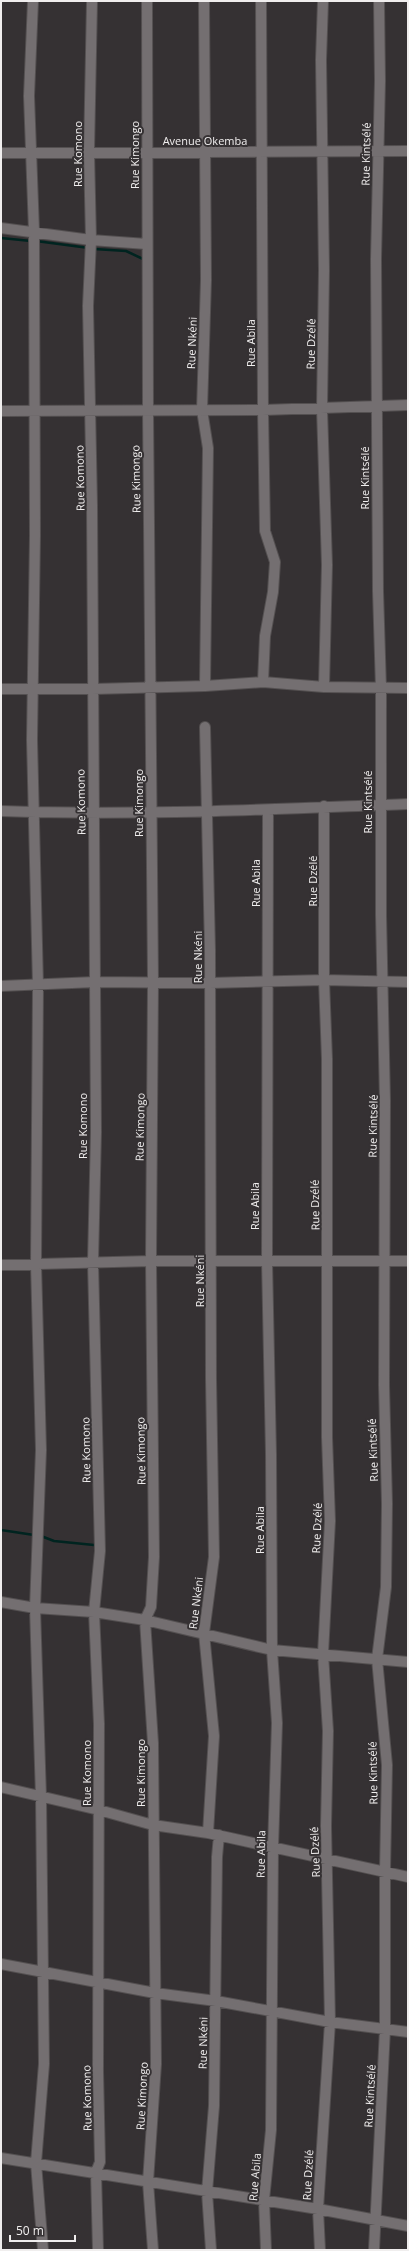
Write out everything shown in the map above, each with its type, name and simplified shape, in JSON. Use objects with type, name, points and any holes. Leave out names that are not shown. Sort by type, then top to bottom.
[{"type":"street","points":[[33,1],[29,96],[33,153],[34,231],[33,411],[35,535],[34,689],[32,740],[38,985],[36,1264],[42,1450],[35,1608],[41,1797],[44,1972],[44,2064],[36,2163],[43,2250]]},
{"type":"street","name":"Rue Komono","points":[[92,1],[89,152],[91,240],[88,306],[91,410],[96,1132],[93,1262],[100,1551],[94,1612],[99,1724],[98,1983],[100,2162],[96,2172],[98,2250]]},
{"type":"street","name":"Rue Kimongo","points":[[148,1],[148,410],[151,812],[154,982],[151,1261],[154,1557],[152,1607],[145,1620],[153,1743],[156,2064],[148,2182],[153,2250]]},
{"type":"street","name":"Rue Nkéni","points":[[204,1],[206,280],[202,410],[208,448],[205,686]]},
{"type":"street","name":"Rue Abila","points":[[261,1],[262,410],[265,531],[275,562],[273,592],[265,636],[263,682]]},
{"type":"street","name":"Rue Dzélé","points":[[323,1],[321,152],[324,270],[322,409],[327,565],[324,687]]},
{"type":"street","name":"Rue Kintsélé","points":[[374,2250],[374,2220],[385,2029],[387,1765],[377,1659],[386,1587],[383,1262],[386,1101],[380,805],[381,689],[378,591],[376,259],[379,151],[379,1]]},
{"type":"street","name":"Avenue Okemba","points":[[1,153],[262,153],[408,151]]},
{"type":"street","points":[[1,228],[34,231],[91,240],[147,244]]},
{"type":"street","points":[[1,411],[262,410],[408,405]]},
{"type":"street","points":[[1,689],[92,689],[205,686],[263,682],[324,687],[381,689],[408,688]]},
{"type":"street","name":"Rue Nkéni","points":[[205,727],[210,983],[212,1261],[211,1379],[214,1557],[204,1633],[214,1736],[208,1833]]},
{"type":"street","points":[[1,811],[94,814],[207,810],[268,810],[324,806],[408,804]]},
{"type":"street","name":"Rue Dzélé","points":[[320,2250],[318,2209],[330,2022],[328,1859],[326,1826],[328,1731],[323,1654],[330,1521],[327,1437],[328,1262],[327,1059],[324,980],[324,806]]},
{"type":"street","name":"Rue Abila","points":[[266,2250],[264,2200],[271,2130],[273,1848],[277,1723],[272,1650],[271,1454],[266,1261],[268,810]]},
{"type":"street","points":[[1,986],[95,982],[210,983],[324,980],[408,982]]},
{"type":"street","points":[[1,1264],[151,1261],[408,1262]]},
{"type":"street","points":[[1,1602],[35,1608],[94,1612],[145,1620],[272,1650],[408,1662]]},
{"type":"street","points":[[1,1787],[99,1810],[153,1825],[219,1835],[408,1877]]},
{"type":"street","name":"Rue Nkéni","points":[[210,2250],[207,2192],[214,2106],[217,1857],[219,1835]]},
{"type":"street","points":[[1,1964],[155,1993],[216,2001],[330,2022],[408,2032]]},
{"type":"street","points":[[1,2158],[96,2172],[207,2192],[318,2209],[408,2226]]},
{"type":"waterway","points":[[1,238],[31,241]]},
{"type":"waterway","points":[[36,241],[89,248]]},
{"type":"waterway","points":[[94,249],[126,251],[143,259]]},
{"type":"waterway","points":[[1,1530],[34,1535]]},
{"type":"waterway","points":[[41,1536],[54,1541],[94,1545]]}]
